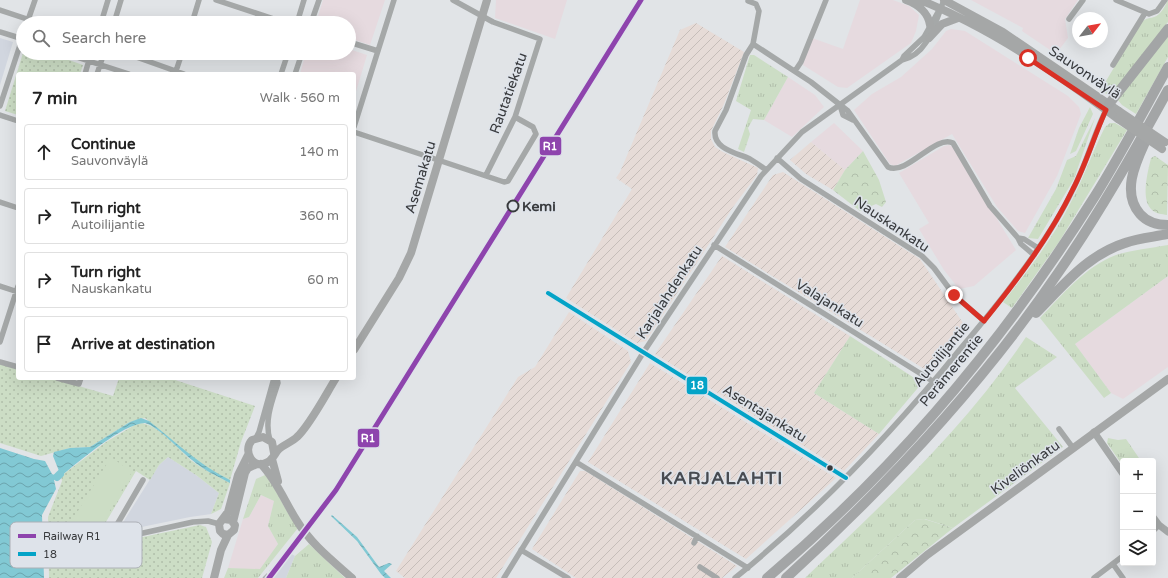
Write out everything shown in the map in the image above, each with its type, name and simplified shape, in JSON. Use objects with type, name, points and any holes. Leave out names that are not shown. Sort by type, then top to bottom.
[{"type":"highway","points":[[1108,107],[1168,29]]},
{"type":"highway","name":"Perämerentie","points":[[767,578],[824,527],[895,456],[951,393],[1003,329],[1067,238],[1095,195],[1168,67]]},
{"type":"highway","name":"Perämerentie","points":[[786,578],[865,505],[898,470],[952,410],[1018,329],[1084,235],[1168,90]]},
{"type":"highway","points":[[1155,114],[1151,130],[1136,166],[1130,191],[1135,206],[1143,217],[1154,223],[1168,225]]},
{"type":"highway","points":[[1018,329],[1075,273],[1099,255],[1124,243],[1168,234]]},
{"type":"main road","name":"Asemakatu","points":[[356,347],[406,266],[487,0]]},
{"type":"main road","points":[[906,0],[916,4],[926,14],[930,25]]},
{"type":"main road","name":"Sauvonväylä","points":[[920,0],[958,18],[1012,47],[1108,107]]},
{"type":"main road","name":"Sauvonväylä","points":[[944,0],[1003,32],[1118,115],[1166,147]]},
{"type":"main road","points":[[929,38],[942,24],[958,18]]},
{"type":"main road","name":"Kiveliönkatu","points":[[900,578],[927,555],[1168,379]]},
{"type":"main road","points":[[214,578],[221,550],[228,534],[234,530],[233,522],[245,473],[248,468],[259,464],[272,449],[282,446],[299,436],[335,380]]},
{"type":"main road","points":[[221,550],[221,525],[233,497],[238,475],[248,455],[248,447],[256,438],[263,437],[272,449],[280,490]]},
{"type":"main road","points":[[248,455],[253,462],[259,464],[280,490],[296,521],[306,534],[352,578]]},
{"type":"main road","points":[[221,525],[228,518],[233,522]]},
{"type":"main road","points":[[221,525],[223,534],[228,534]]},
{"type":"street","points":[[30,16],[35,0]]},
{"type":"street","points":[[103,16],[108,0]]},
{"type":"street","points":[[116,16],[122,0]]},
{"type":"street","points":[[194,16],[199,0]]},
{"type":"street","points":[[216,0],[265,16]]},
{"type":"street","points":[[299,16],[304,0]]},
{"type":"street","points":[[313,16],[319,0]]},
{"type":"street","points":[[356,121],[394,0]]},
{"type":"street","points":[[453,0],[482,16]]},
{"type":"street","points":[[795,71],[801,62],[826,0]]},
{"type":"street","points":[[902,60],[916,53],[929,38],[944,0]]},
{"type":"street","points":[[1069,19],[1083,0]]},
{"type":"street","points":[[1116,0],[1145,13],[1151,14],[1155,12],[1165,0]]},
{"type":"street","points":[[748,1],[756,4],[759,12],[753,44],[746,55],[732,98],[714,135],[716,140],[723,147],[749,159],[766,170]]},
{"type":"street","points":[[902,60],[904,56],[924,37],[934,16],[940,9]]},
{"type":"street","points":[[0,10],[16,16]]},
{"type":"street","points":[[1113,65],[1145,13]]},
{"type":"street","name":"Rautatiekatu","points":[[482,16],[493,22],[540,39],[515,117],[486,175]]},
{"type":"street","points":[[0,32],[16,36]]},
{"type":"street","points":[[356,44],[378,51]]},
{"type":"street","points":[[753,44],[795,71],[840,105],[843,114],[854,121],[891,169],[898,169],[943,142],[948,141],[953,143],[990,206],[1018,238],[1021,244],[1034,255]]},
{"type":"street","points":[[0,106],[16,59]]},
{"type":"street","points":[[86,60],[122,72]]},
{"type":"street","points":[[97,72],[101,60]]},
{"type":"street","points":[[143,60],[173,72]]},
{"type":"street","points":[[176,72],[180,60]]},
{"type":"street","points":[[282,72],[286,60]]},
{"type":"street","points":[[296,72],[300,60]]},
{"type":"street","name":"Karjalahdenkatu","points":[[504,578],[643,353],[742,201],[776,158],[802,132],[902,60]]},
{"type":"street","points":[[86,72],[89,61]]},
{"type":"street","name":"Autoilijantie","points":[[735,578],[748,568],[868,456],[934,382],[984,321],[1034,255],[1072,191],[1108,107]]},
{"type":"street","points":[[0,114],[16,120]]},
{"type":"street","points":[[356,133],[486,175],[501,182],[508,181],[535,137],[536,132],[533,127],[515,117]]},
{"type":"street","name":"Nauskankatu","points":[[776,158],[801,179],[922,256],[934,268],[954,295],[984,321]]},
{"type":"street","points":[[0,202],[16,207]]},
{"type":"street","points":[[1018,238],[1024,239],[1038,248]]},
{"type":"street","name":"Valajankatu","points":[[714,245],[934,382]]},
{"type":"street","points":[[0,286],[16,290]]},
{"type":"street","points":[[0,342],[16,293]]},
{"type":"street","name":"Asentajankatu","points":[[548,293],[846,478]]},
{"type":"street","points":[[0,362],[16,366]]},
{"type":"street","points":[[256,438],[275,380]]},
{"type":"street","points":[[272,449],[267,430],[268,417],[278,383],[277,380]]},
{"type":"street","points":[[1059,429],[1073,448]]},
{"type":"street","points":[[1094,432],[1120,470]]},
{"type":"street","points":[[576,462],[748,568]]},
{"type":"street","points":[[118,522],[143,480]]},
{"type":"street","points":[[142,533],[193,522],[208,521],[221,525]]},
{"type":"street","points":[[1156,521],[1168,532]]},
{"type":"street","points":[[1154,530],[1159,525]]},
{"type":"street","points":[[694,543],[698,536]]},
{"type":"street","points":[[521,550],[568,578]]},
{"type":"street","points":[[1094,578],[1120,558]]},
{"type":"street","points":[[1113,564],[1123,578]]},
{"type":"street","points":[[700,568],[717,578]]},
{"type":"shaded area","points":[[323,0],[385,0],[370,45],[356,40],[356,16],[318,16]]},
{"type":"shaded area","points":[[496,0],[567,0],[555,39],[495,18]]},
{"type":"shaded area","points":[[860,0],[893,0],[909,6],[919,15],[916,31],[911,43],[847,88],[838,87],[803,65],[812,38],[843,49]]},
{"type":"shaded area","points":[[971,0],[1078,0],[1065,19],[1068,38],[1056,54],[1022,31],[1023,28]]},
{"type":"shaded area","points":[[696,23],[744,52],[724,104],[711,131],[711,139],[715,147],[723,152],[758,168],[757,175],[733,207],[646,341],[637,343],[566,298],[632,189],[616,178],[620,172],[680,30]]},
{"type":"shaded area","points":[[951,29],[965,31],[1068,96],[1079,107],[1081,114],[1057,176],[1025,233],[1018,231],[997,207],[952,134],[895,166],[890,164],[854,110],[872,94],[901,77],[932,49],[946,31]]},
{"type":"shaded area","points":[[0,38],[13,42],[0,85]]},
{"type":"shaded area","points":[[356,51],[367,55],[356,91],[356,72],[301,72],[304,60],[356,60]]},
{"type":"shaded area","points":[[788,77],[815,95],[824,107],[792,137],[764,120]]},
{"type":"shaded area","points":[[834,123],[863,151],[845,170],[811,142]]},
{"type":"shaded area","points":[[811,142],[845,170],[833,190],[806,174],[790,160]]},
{"type":"shaded area","points":[[949,145],[953,147],[1016,250],[974,286],[959,289],[944,270],[919,229],[929,223],[899,173],[944,146]]},
{"type":"shaded area","points":[[783,172],[920,259],[967,329],[931,373],[725,247],[773,175]]},
{"type":"shaded area","points":[[722,256],[850,336],[814,393],[879,434],[844,471],[655,354]]},
{"type":"shaded area","points":[[1168,276],[1168,367],[1123,399],[1111,393],[1075,344]]},
{"type":"shaded area","points":[[569,312],[628,351],[631,362],[496,578],[405,578],[396,571],[518,377],[535,367]]},
{"type":"shaded area","points":[[650,363],[836,478],[746,559],[588,462]]},
{"type":"shaded area","points":[[168,457],[196,475],[219,493],[211,514],[142,527],[142,522],[123,522],[159,465]]},
{"type":"shaded area","points":[[580,471],[585,471],[737,566],[722,578],[576,578],[532,549]]},
{"type":"shaded area","points":[[261,495],[274,501],[268,526],[278,544],[260,570],[228,568],[243,519],[249,517]]},
{"type":"shaded area","points":[[290,553],[295,556],[286,578],[273,578]]},
{"type":"green space","points":[[1168,0],[1168,22],[1113,92],[1107,94],[1100,91],[1140,24],[1145,20],[1159,14]]},
{"type":"green space","points":[[1168,33],[1168,57],[1136,114],[1122,105],[1117,99]]},
{"type":"green space","points":[[750,55],[754,55],[788,77],[764,120],[753,119],[748,128],[750,134],[744,152],[738,149],[751,110],[736,101]]},
{"type":"green space","points":[[21,60],[69,60],[83,65],[81,72],[17,72]]},
{"type":"green space","points":[[16,76],[16,114],[5,111]]},
{"type":"green space","points":[[1090,107],[1093,114],[1076,151],[1070,154],[1079,128]]},
{"type":"green space","points":[[1095,118],[1074,179],[1038,239],[1028,238],[1056,189],[1067,160],[1076,156]]},
{"type":"green space","points":[[1110,123],[1115,123],[1127,130],[1059,242],[1012,308],[1003,302],[1032,265],[1065,214],[1096,145],[1105,127]]},
{"type":"green space","points":[[863,151],[879,180],[886,202],[882,207],[876,204],[860,211],[833,190],[845,170]]},
{"type":"green space","points":[[1155,156],[1168,165],[1167,215],[1159,214],[1152,210],[1146,199],[1148,170],[1151,158]]},
{"type":"green space","points":[[1168,245],[1168,276],[1075,344],[1111,393],[1104,398],[1040,318],[1075,282],[1105,260],[1128,252]]},
{"type":"green space","points":[[850,336],[922,383],[879,434],[814,393]]},
{"type":"green space","points":[[1026,337],[1057,357],[1015,388],[1063,447],[953,528],[925,519],[915,520],[852,578],[805,578],[894,493],[922,464],[977,402]]},
{"type":"green space","points":[[0,363],[16,368],[16,380],[58,380],[113,396],[118,380],[175,380],[255,406],[241,442],[230,480],[212,472],[194,459],[145,418],[130,422],[90,447],[70,448],[41,456],[0,443]]},
{"type":"green space","points":[[138,423],[145,424],[160,431],[192,461],[230,483],[221,509],[211,514],[219,493],[196,475],[168,457],[159,465],[150,480],[136,471],[106,522],[48,522],[48,517],[62,481],[61,476],[106,442]]},
{"type":"green space","points":[[1108,438],[1118,440],[1126,439],[1139,458],[1120,458],[1120,462],[1107,443]]},
{"type":"green space","points":[[111,457],[132,472],[104,522],[71,522]]},
{"type":"green space","points":[[265,475],[298,528],[258,578],[224,578],[228,568],[260,569],[278,544],[268,526],[274,501],[261,495],[249,517],[243,519],[256,479]]},
{"type":"green space","points":[[924,519],[953,528],[891,578],[852,578],[915,520]]},
{"type":"green space","points":[[200,525],[206,527],[212,542],[202,578],[49,578],[49,568],[142,568],[142,537]]},
{"type":"green space","points":[[309,544],[345,578],[286,578],[295,556]]},
{"type":"water","points":[[141,418],[149,421],[188,453],[230,480],[230,483],[201,467],[157,429],[145,423],[136,425],[113,436],[61,476],[53,456],[54,452],[70,448],[90,447],[130,422]]},
{"type":"water","points":[[0,448],[45,461],[52,474],[57,476],[54,480],[56,489],[42,515],[42,522],[10,522],[10,568],[44,568],[44,578],[0,578]]},
{"type":"water","points":[[332,515],[357,537],[379,567],[389,563],[392,564],[384,571],[391,578],[385,578],[381,574],[357,541],[331,516]]},
{"type":"waterway","points":[[57,477],[60,474]]},
{"type":"railway","points":[[263,578],[285,557]]},
{"type":"rail line","name":"R1","points":[[269,578],[336,490],[641,0]]},
{"type":"transit line","name":"18","points":[[548,293],[846,478]]},
{"type":"place","name":"Kemi","points":[[513,206]]},
{"type":"district","name":"KARJALAHTI","points":[[722,478]]},
{"type":"route","points":[[954,295],[969,310],[984,321],[1034,255],[1051,229],[1082,170],[1106,110],[1028,58]]}]
